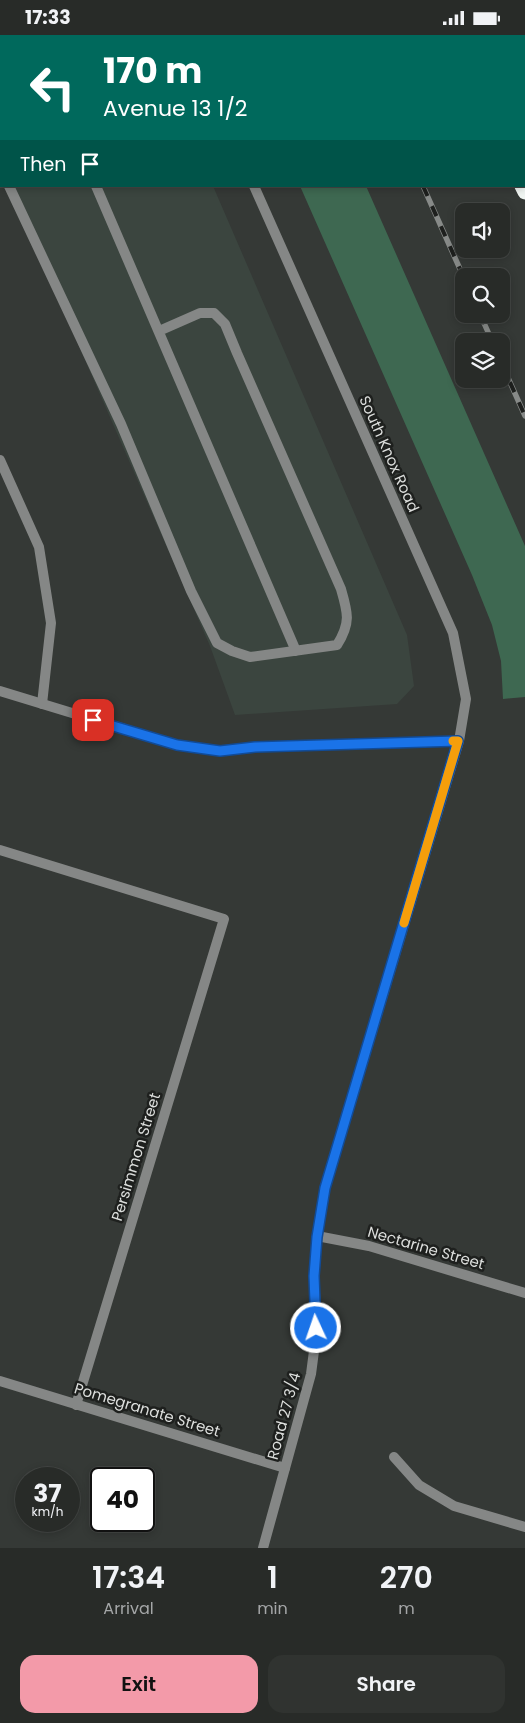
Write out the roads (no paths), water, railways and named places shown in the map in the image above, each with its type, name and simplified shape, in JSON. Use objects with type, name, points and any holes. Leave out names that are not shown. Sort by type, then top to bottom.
[{"type":"street","points":[[9,187],[121,424],[191,591],[217,643],[250,657],[336,645],[344,634],[348,614],[341,589],[236,353],[225,324],[214,313],[200,313],[159,331]]},
{"type":"street","points":[[96,187],[296,651]]},
{"type":"street","name":"South Knox Road","points":[[254,187],[452,633],[466,699],[458,741]]},
{"type":"street","points":[[0,460],[39,547],[51,623],[42,705]]},
{"type":"street","points":[[0,691],[177,745],[220,751],[255,747],[458,741]]},
{"type":"street","name":"Road 27 3/4","points":[[263,1548],[312,1374],[316,1328],[314,1276],[317,1237],[325,1188],[458,741]]},
{"type":"street","name":"Persimmon Street","points":[[0,850],[224,919],[76,1405]]},
{"type":"street","name":"Nectarine Street","points":[[317,1237],[369,1246],[525,1293]]},
{"type":"street","name":"Pomegranate Street","points":[[0,1381],[286,1468]]},
{"type":"street","points":[[394,1457],[419,1485],[454,1506],[525,1527]]},
{"type":"railway","points":[[423,187],[460,268]]},
{"type":"railway","points":[[484,323],[488,333]]},
{"type":"railway","points":[[510,382],[525,416]]}]
